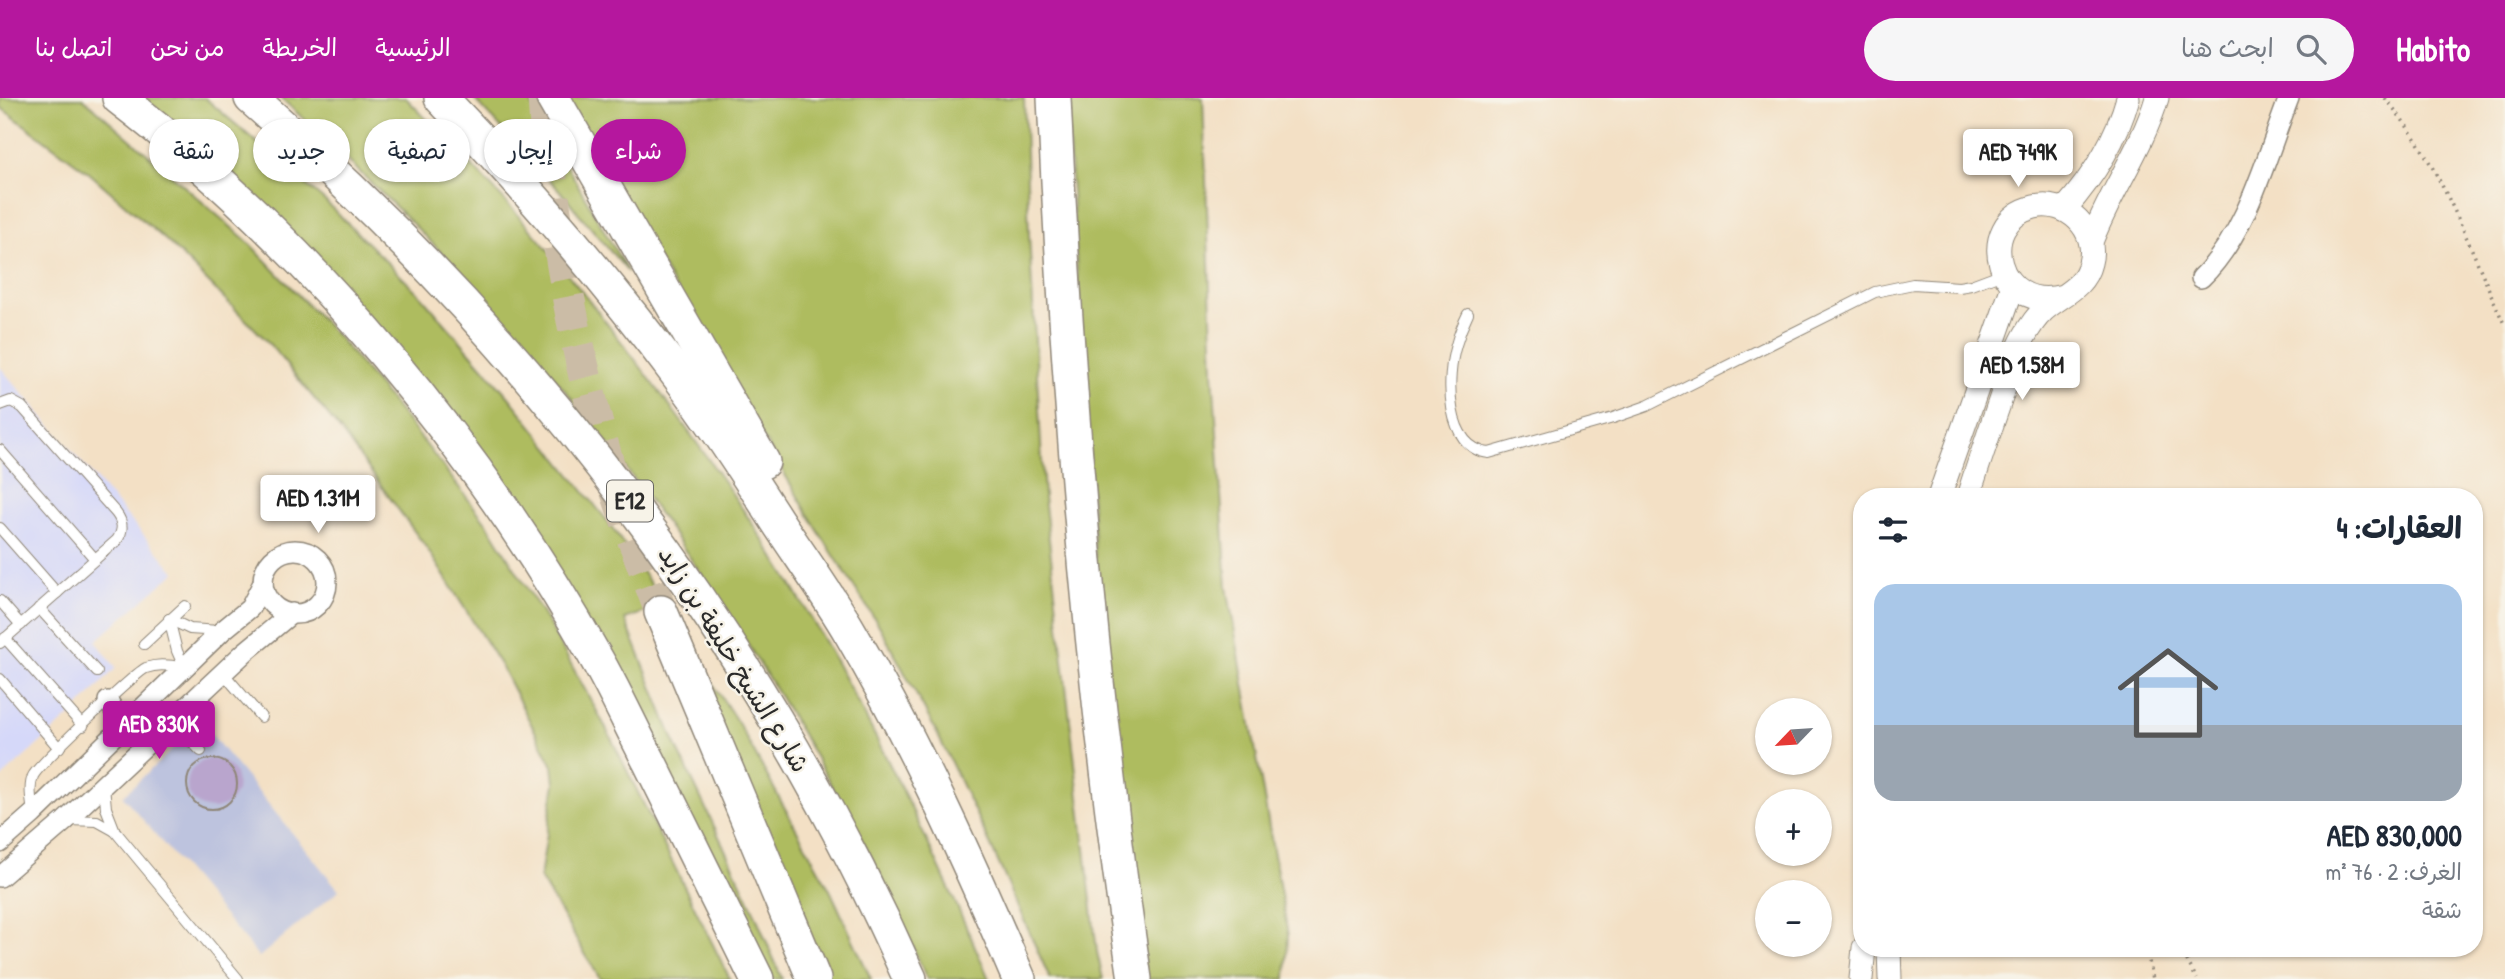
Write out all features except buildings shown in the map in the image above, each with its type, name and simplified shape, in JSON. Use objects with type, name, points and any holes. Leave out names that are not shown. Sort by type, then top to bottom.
[{"type":"highway","points":[[119,98],[184,151],[238,201],[351,316],[437,417],[510,517],[598,660],[757,979]]},
{"type":"highway","name":"شارع الشيخ خليفة بن زايد","points":[[251,98],[373,209],[458,296],[540,387],[621,489],[702,602],[780,727],[846,846],[910,979]]},
{"type":"highway","points":[[441,98],[541,205],[684,383],[850,633]]},
{"type":"highway","points":[[553,98],[767,470],[955,834],[1019,979]]},
{"type":"highway","points":[[1054,98],[1069,384],[1085,579],[1098,709],[1135,979]]},
{"type":"highway","points":[[660,611],[814,979]]},
{"type":"street","points":[[2064,210],[2100,164],[2113,140],[2128,98]]},
{"type":"street","points":[[2091,242],[2109,199],[2143,137],[2157,98]]},
{"type":"street","points":[[2201,278],[2221,257],[2236,232],[2289,98]]},
{"type":"street","points":[[1941,488],[2008,279],[1999,248],[2001,236],[2013,218],[2032,208],[2042,206],[2064,210],[2081,222],[2091,242],[2092,253],[2087,274],[2073,290],[2041,312],[2018,349],[1971,488]]},
{"type":"street","points":[[2008,279],[2031,297],[2053,299],[2063,296]]},
{"type":"street","points":[[0,843],[125,727],[222,631],[250,608],[273,559],[289,550],[307,552],[321,563],[327,580],[323,598],[310,610],[292,613],[272,604],[264,583]]},
{"type":"street","points":[[0,877],[65,821],[245,652],[292,613]]},
{"type":"street","points":[[108,701],[125,727]]},
{"type":"street","points":[[1861,979],[1863,957]]},
{"type":"street","points":[[1890,957],[1891,979]]},
{"type":"lane","points":[[1468,314],[1455,347],[1450,382],[1451,399],[1459,433],[1464,442],[1471,448],[1489,453],[1647,406],[1875,292],[1913,284],[1959,287],[2008,279]]},
{"type":"lane","points":[[0,405],[11,401],[22,407],[120,519],[123,526],[121,534],[96,559],[3,641],[83,726]]},
{"type":"lane","points":[[0,450],[96,559]]},
{"type":"lane","points":[[0,527],[57,593]]},
{"type":"lane","points":[[0,601],[21,625]]},
{"type":"lane","points":[[144,644],[185,606]]},
{"type":"lane","points":[[39,608],[97,672]]},
{"type":"lane","points":[[169,619],[190,629],[222,631]]},
{"type":"lane","points":[[33,814],[30,789],[34,773],[59,748],[145,668],[160,664],[184,667],[169,619]]},
{"type":"lane","points":[[223,674],[261,718]]},
{"type":"lane","points":[[0,679],[59,748]]},
{"type":"lane","points":[[172,722],[201,751]]},
{"type":"lane","points":[[104,784],[106,808],[115,831],[238,979]]},
{"type":"lane","points":[[65,821],[76,818],[97,821],[115,831]]},
{"type":"path","points":[[2385,98],[2415,138],[2434,170],[2505,326]]},
{"type":"path","points":[[2148,957],[2152,979]]},
{"type":"path","points":[[2185,957],[2197,979]]},
{"type":"shaded area","points":[[0,367],[175,572],[96,641],[116,668],[72,714],[0,779]]},
{"type":"shaded area","points":[[201,722],[339,890],[259,957],[123,796]]},
{"type":"green space","points":[[0,98],[83,98],[149,156],[149,182],[179,182],[247,241],[338,337],[488,525],[549,624],[606,728],[730,979],[600,979],[540,878],[555,783],[553,766],[501,666],[428,550],[341,431],[267,341],[168,242],[88,172],[0,107]]},
{"type":"green space","points":[[138,98],[205,98],[229,119],[157,119]]},
{"type":"green space","points":[[281,98],[406,98],[426,119],[364,119],[364,176],[350,163],[350,119],[303,119]]},
{"type":"green space","points":[[473,98],[528,98],[540,119],[493,119]]},
{"type":"green space","points":[[563,98],[1024,98],[1044,497],[1097,952],[1103,979],[1050,979],[936,731],[880,627],[817,529],[613,182],[686,182],[686,119],[591,119],[591,146]]},
{"type":"green space","points":[[1066,98],[1203,98],[1213,372],[1227,587],[1288,935],[1286,979],[1146,979],[1098,602]]},
{"type":"green space","points":[[239,127],[253,139],[253,182],[303,182],[422,297],[508,396],[609,523],[665,605],[625,619],[674,741],[753,909],[782,979],[769,979],[531,528],[215,182],[239,182]]},
{"type":"green space","points":[[470,165],[544,245],[635,360],[740,505],[804,606],[895,776],[989,979],[927,979],[869,853],[771,682],[709,585],[643,491],[573,400],[505,320],[370,182],[470,182]]},
{"type":"green space","points":[[552,182],[576,182],[628,272]]},
{"type":"green space","points":[[670,617],[738,723],[831,892],[871,979],[822,979]]},
{"type":"tunnel","points":[[544,98],[558,232],[582,364],[610,471],[661,612]]}]
